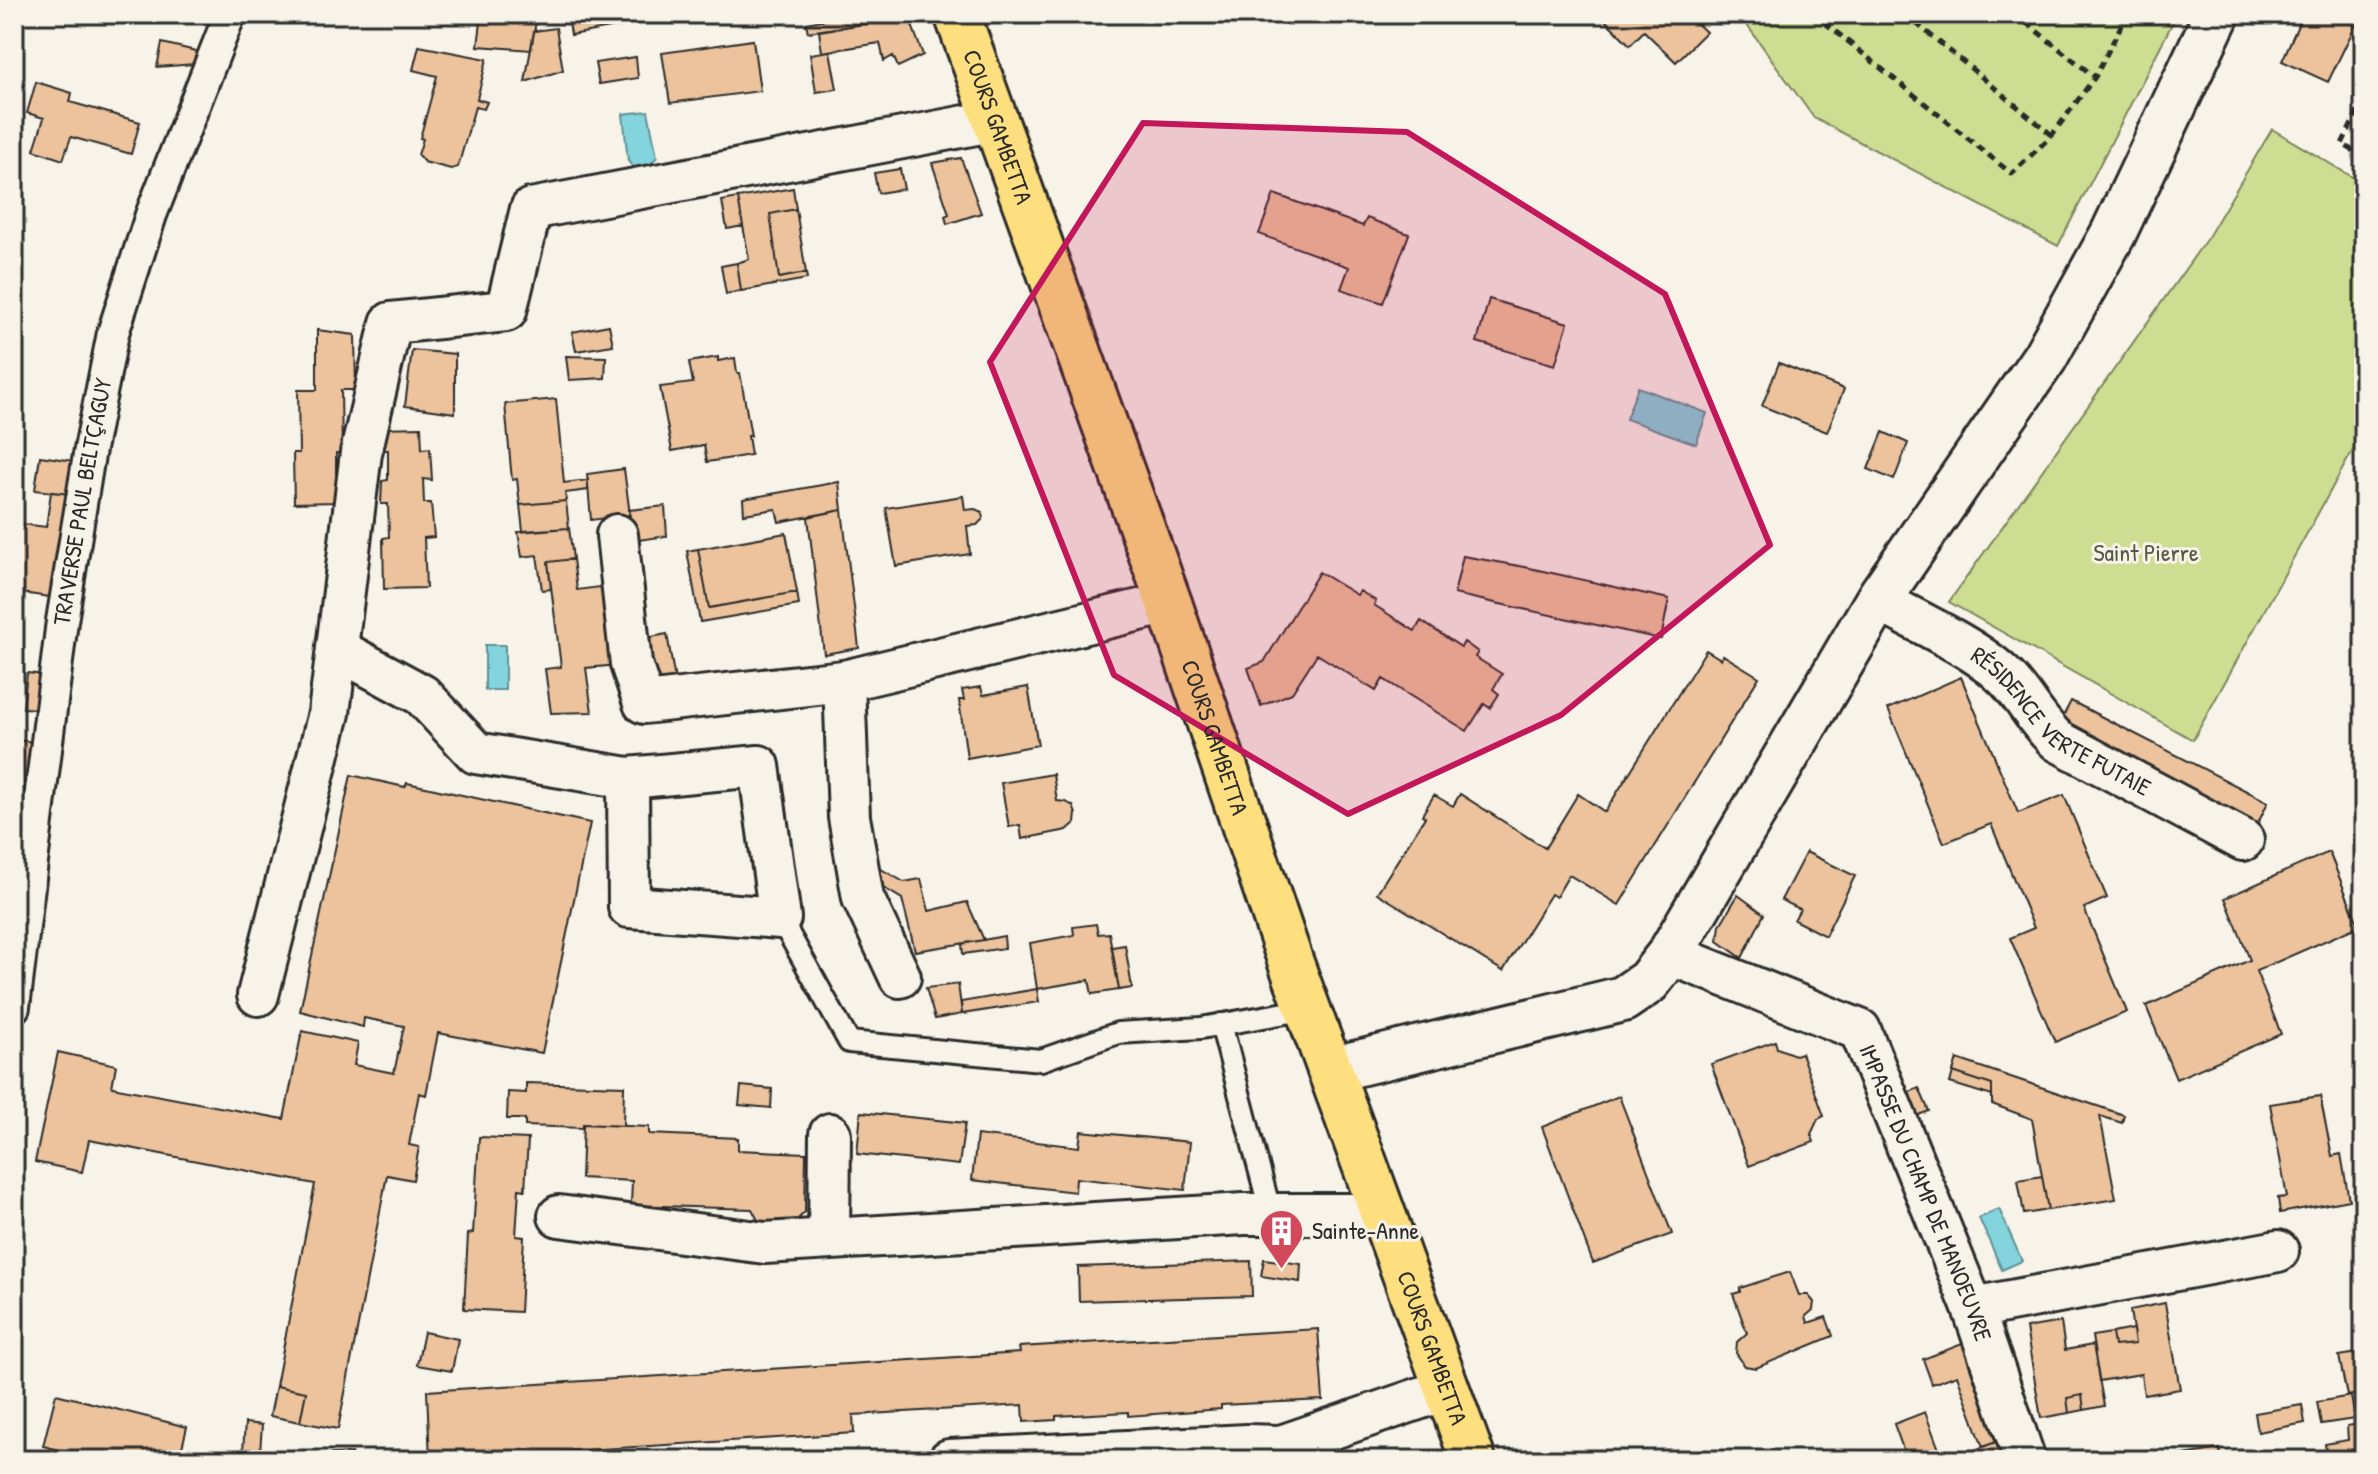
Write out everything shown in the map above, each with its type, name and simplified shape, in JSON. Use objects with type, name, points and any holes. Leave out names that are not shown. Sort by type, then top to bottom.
[{"type":"main road","name":"COURS GAMBETTA","points":[[957,14],[1169,603],[1308,1009],[1473,1460]]},
{"type":"main road","points":[[1330,1070],[1623,999],[1648,982],[1670,954],[1878,600],[2045,357],[2113,234],[2217,14]]},
{"type":"street","name":"TRAVERSE PAUL BELTÇAGUY","points":[[14,1007],[62,621],[90,449],[113,333],[151,215],[230,14]]},
{"type":"street","points":[[258,995],[329,713],[361,453],[391,323],[506,311],[531,209],[997,120]]},
{"type":"street","points":[[617,535],[631,664],[644,703],[844,681],[1169,603]]},
{"type":"street","name":"RÉSIDENCE VERTE FUTAIE","points":[[1878,600],[1969,651],[2003,674],[2041,727],[2058,741],[2243,840]]},
{"type":"street","points":[[337,649],[422,695],[476,753],[628,778],[759,766],[780,918],[629,907],[628,778]]},
{"type":"street","points":[[844,681],[849,817],[863,898],[900,977]]},
{"type":"street","name":"IMPASSE DU CHAMP DE MANOEUVRE","points":[[1670,954],[1860,1030],[1973,1308],[2025,1460]]},
{"type":"street","points":[[829,1239],[830,1134]]},
{"type":"street","points":[[559,1216],[765,1243],[1271,1214],[1382,1214]]},
{"type":"street","points":[[1973,1308],[2278,1251]]},
{"type":"street","points":[[949,1460],[1247,1445],[1278,1453],[1447,1389]]},
{"type":"lane","points":[[780,918],[849,1042],[1041,1060],[1118,1033],[1201,1028],[1308,1009]]},
{"type":"lane","points":[[1221,1024],[1271,1214]]},
{"type":"path","points":[[1814,14],[2012,174],[2052,135],[2095,77],[2127,14]]},
{"type":"path","points":[[1905,14],[2052,135]]},
{"type":"path","points":[[2015,14],[2095,77]]},
{"type":"path","points":[[2358,111],[2342,144],[2364,157]]},
{"type":"highlighted area","points":[[1143,123],[1407,132],[1665,294],[1770,545],[1561,715],[1348,814],[1114,675],[990,362]]},
{"type":"green space","points":[[1739,14],[2177,14],[2058,246],[1814,118]]},
{"type":"green space","name":"Saint Pierre","points":[[2272,129],[2364,184],[2364,430],[2193,740],[1949,602],[2208,237]]},
{"type":"water","points":[[648,111],[657,157],[650,165],[635,169],[628,161],[623,114]]},
{"type":"water","points":[[1638,387],[1707,413],[1696,444],[1626,419]]},
{"type":"water","points":[[485,645],[505,645],[505,690],[485,690]]},
{"type":"water","points":[[1999,1209],[2022,1261],[2002,1270],[1979,1218]]},
{"type":"building","points":[[482,14],[537,15],[531,50],[478,46]]},
{"type":"building","points":[[568,14],[631,14],[633,24],[571,35]]},
{"type":"building","points":[[843,14],[907,14],[909,17],[808,32],[806,23]]},
{"type":"building","points":[[1599,14],[1687,14],[1706,32],[1676,62],[1644,31],[1630,45]]},
{"type":"building","points":[[2303,14],[2360,16],[2328,82],[2282,61]]},
{"type":"building","points":[[909,17],[923,55],[898,67],[893,56],[884,61],[880,43],[822,52],[819,31]]},
{"type":"building","points":[[556,28],[563,70],[525,82],[534,31]]},
{"type":"building","points":[[753,40],[760,91],[670,103],[662,53]]},
{"type":"building","points":[[162,43],[200,52],[195,64],[157,67]]},
{"type":"building","points":[[419,46],[487,59],[477,99],[487,102],[484,109],[475,107],[458,167],[451,169],[424,162],[418,155],[437,76],[413,70]]},
{"type":"building","points":[[830,51],[837,89],[816,92],[810,54]]},
{"type":"building","points":[[636,57],[638,78],[599,84],[595,63]]},
{"type":"building","points":[[36,82],[72,93],[70,102],[140,122],[131,154],[71,137],[63,160],[34,150],[44,118],[27,113]]},
{"type":"building","points":[[961,158],[981,213],[947,224],[945,216],[949,214],[932,163]]},
{"type":"building","points":[[900,169],[904,189],[878,193],[874,173]]},
{"type":"building","points":[[793,188],[796,209],[770,214],[779,278],[806,273],[807,279],[741,291],[737,263],[749,259],[738,198]]},
{"type":"building","points":[[1274,194],[1363,226],[1367,218],[1409,234],[1383,303],[1341,289],[1349,267],[1259,234]]},
{"type":"building","points":[[738,198],[743,226],[727,229],[722,201]]},
{"type":"building","points":[[796,209],[806,273],[779,278],[770,214]]},
{"type":"building","points":[[737,263],[741,291],[726,294],[721,266]]},
{"type":"building","points":[[1489,299],[1568,323],[1555,365],[1477,342]]},
{"type":"building","points":[[609,325],[613,345],[576,351],[572,332]]},
{"type":"building","points":[[317,330],[355,335],[356,390],[341,390],[342,453],[336,453],[336,502],[294,503],[293,453],[299,453],[298,390],[317,390]]},
{"type":"building","points":[[412,350],[455,354],[455,413],[405,406]]},
{"type":"building","points":[[566,356],[606,357],[605,378],[569,380]]},
{"type":"building","points":[[718,357],[718,361],[735,358],[751,436],[748,436],[751,455],[707,462],[704,445],[672,451],[660,387],[693,383],[689,362]]},
{"type":"building","points":[[1779,363],[1844,389],[1827,432],[1762,406]]},
{"type":"building","points":[[556,399],[564,483],[588,480],[588,490],[565,493],[566,501],[520,505],[517,479],[512,480],[505,404]]},
{"type":"building","points":[[421,427],[422,449],[430,448],[432,480],[423,479],[424,503],[431,503],[434,537],[424,538],[426,588],[384,589],[383,538],[389,537],[388,504],[381,504],[382,481],[388,480],[388,450],[381,450],[382,428]]},
{"type":"building","points":[[1883,432],[1908,443],[1894,480],[1868,469]]},
{"type":"building","points":[[40,456],[74,461],[70,494],[35,490]]},
{"type":"building","points":[[624,469],[630,515],[591,520],[587,474]]},
{"type":"building","points":[[839,482],[842,510],[779,522],[776,509],[744,514],[743,499]]},
{"type":"building","points":[[51,492],[70,494],[57,598],[14,592],[14,523],[46,527]]},
{"type":"building","points":[[963,496],[965,510],[982,512],[983,519],[977,525],[967,526],[970,554],[896,566],[886,508]]},
{"type":"building","points":[[566,501],[569,528],[523,531],[520,505]]},
{"type":"building","points":[[665,506],[667,536],[631,541],[629,510]]},
{"type":"building","points":[[842,510],[859,648],[824,654],[808,517]]},
{"type":"building","points":[[569,528],[573,559],[548,562],[551,589],[542,590],[537,555],[522,557],[518,532]]},
{"type":"building","points":[[786,533],[797,592],[709,608],[698,549]]},
{"type":"building","points":[[698,549],[709,608],[797,592],[799,605],[700,622],[687,551]]},
{"type":"building","points":[[1463,556],[1669,599],[1661,639],[1454,594]]},
{"type":"building","points":[[573,559],[577,590],[608,586],[618,665],[586,668],[592,712],[551,713],[545,669],[561,667],[548,562]]},
{"type":"building","points":[[1319,572],[1357,595],[1360,591],[1376,601],[1374,605],[1415,631],[1421,621],[1461,647],[1464,642],[1478,652],[1475,657],[1502,674],[1493,689],[1499,694],[1490,708],[1484,704],[1467,731],[1383,679],[1376,691],[1317,654],[1292,693],[1261,706],[1248,668],[1264,662]]},
{"type":"building","points":[[667,634],[675,680],[646,686],[641,639]]},
{"type":"building","points":[[1706,650],[1721,659],[1723,655],[1759,677],[1619,905],[1569,875],[1556,897],[1551,894],[1503,971],[1377,893],[1425,817],[1422,815],[1434,795],[1453,806],[1460,794],[1545,848],[1578,794],[1605,812]]},
{"type":"building","points":[[27,673],[45,675],[41,709],[23,708]]},
{"type":"building","points":[[1961,677],[2018,813],[2064,795],[2107,898],[2084,908],[2127,1012],[2055,1042],[2010,938],[2034,928],[1991,824],[1944,843],[1888,709]]},
{"type":"building","points":[[981,687],[983,695],[1028,687],[1038,745],[967,758],[959,700],[964,700],[962,690]]},
{"type":"building","points":[[2071,701],[2268,802],[2254,832],[2056,730]]},
{"type":"building","points":[[14,740],[36,742],[30,783],[14,782]]},
{"type":"building","points":[[1053,774],[1057,801],[1073,806],[1075,823],[1067,830],[1022,839],[1020,825],[1009,827],[1001,783]]},
{"type":"building","points":[[351,775],[405,787],[407,783],[590,823],[542,1053],[438,1033],[426,1095],[419,1093],[409,1145],[419,1147],[413,1180],[387,1175],[338,1429],[300,1422],[306,1392],[276,1386],[315,1184],[89,1140],[82,1172],[35,1162],[58,1052],[116,1065],[112,1087],[284,1119],[302,1031],[358,1043],[354,1065],[394,1073],[404,1026],[364,1018],[363,1027],[300,1011]]},
{"type":"building","points":[[1806,852],[1855,876],[1825,936],[1794,920],[1800,909],[1781,900]]},
{"type":"building","points":[[2329,852],[2359,926],[2256,971],[2281,1034],[2176,1079],[2146,1006],[2250,960],[2225,898]]},
{"type":"building","points":[[867,861],[904,882],[921,879],[929,911],[967,902],[984,940],[915,951],[902,899],[869,879]]},
{"type":"building","points":[[1738,895],[1764,914],[1742,958],[1718,941],[1720,925]]},
{"type":"building","points":[[1096,924],[1098,934],[1109,933],[1119,990],[1092,994],[1089,980],[1037,989],[1030,943],[1074,935],[1073,927]]},
{"type":"building","points":[[1004,936],[1005,948],[963,954],[962,944]]},
{"type":"building","points":[[1125,945],[1132,988],[1119,990],[1112,947]]},
{"type":"building","points":[[958,984],[962,1014],[935,1019],[926,988]]},
{"type":"building","points":[[1037,989],[1039,1002],[962,1014],[961,1002]]},
{"type":"building","points":[[1775,1041],[1777,1048],[1795,1055],[1801,1053],[1824,1116],[1818,1119],[1811,1134],[1814,1142],[1749,1166],[1711,1064]]},
{"type":"building","points":[[1957,1059],[2124,1115],[2122,1123],[2100,1116],[2116,1199],[2048,1210],[2032,1119],[1992,1104],[1992,1085],[1953,1072]]},
{"type":"building","points":[[1953,1072],[1992,1085],[1992,1096],[1950,1083]]},
{"type":"building","points":[[526,1083],[624,1086],[623,1126],[525,1126],[525,1119],[507,1119],[508,1092],[526,1093]]},
{"type":"building","points":[[741,1086],[772,1089],[771,1108],[739,1105]]},
{"type":"building","points":[[1919,1088],[1929,1111],[1906,1120],[1897,1097]]},
{"type":"building","points":[[1619,1096],[1672,1234],[1593,1263],[1542,1127]]},
{"type":"building","points":[[2320,1096],[2332,1156],[2341,1154],[2349,1200],[2280,1213],[2278,1198],[2287,1197],[2270,1104]]},
{"type":"building","points":[[861,1112],[965,1123],[959,1165],[857,1154]]},
{"type":"building","points":[[583,1124],[649,1127],[649,1134],[738,1138],[738,1150],[806,1153],[805,1212],[795,1222],[759,1222],[752,1209],[631,1205],[632,1181],[581,1178]]},
{"type":"building","points":[[1081,1131],[1190,1142],[1185,1190],[1076,1178],[1075,1192],[972,1180],[977,1135],[1079,1147]]},
{"type":"building","points":[[479,1137],[528,1139],[525,1190],[519,1189],[516,1236],[524,1237],[520,1312],[464,1309],[468,1234],[473,1233]]},
{"type":"building","points":[[2042,1176],[2048,1210],[2024,1214],[2018,1180]]},
{"type":"building","name":"Sainte-Anne","points":[[1264,1259],[1301,1264],[1300,1282],[1261,1276]]},
{"type":"building","points":[[1251,1261],[1252,1296],[1079,1301],[1078,1267]]},
{"type":"building","points":[[1790,1272],[1799,1295],[1808,1295],[1814,1302],[1813,1310],[1806,1316],[1808,1323],[1826,1317],[1833,1336],[1756,1368],[1745,1366],[1736,1353],[1737,1342],[1747,1333],[1733,1294],[1740,1292],[1740,1288]]},
{"type":"building","points":[[2165,1303],[2180,1389],[2144,1395],[2141,1374],[2099,1381],[2092,1336],[2112,1333],[2114,1346],[2135,1344],[2130,1310]]},
{"type":"building","points":[[2061,1322],[2065,1350],[2093,1345],[2104,1406],[2084,1410],[2082,1395],[2067,1398],[2069,1413],[2041,1418],[2026,1328]]},
{"type":"building","points":[[1318,1329],[1323,1400],[1221,1405],[1221,1409],[1128,1416],[1128,1412],[1056,1416],[1056,1420],[1024,1422],[1023,1405],[853,1415],[854,1433],[430,1460],[427,1391],[1020,1353],[1019,1347]]},
{"type":"building","points":[[2133,1329],[2135,1344],[2114,1346],[2112,1333]]},
{"type":"building","points":[[424,1332],[458,1339],[452,1371],[417,1365]]},
{"type":"building","points":[[1970,1341],[2006,1438],[1983,1447],[1957,1375],[1932,1384],[1923,1359]]},
{"type":"building","points":[[2364,1352],[2364,1393],[2347,1396],[2339,1356]]},
{"type":"building","points":[[276,1386],[306,1392],[300,1422],[270,1416]]},
{"type":"building","points":[[56,1394],[187,1427],[179,1460],[100,1460],[43,1446]]},
{"type":"building","points":[[2082,1395],[2084,1410],[2069,1413],[2067,1398]]},
{"type":"building","points":[[2351,1396],[2355,1419],[2321,1424],[2317,1402]]},
{"type":"building","points":[[2302,1405],[2305,1423],[2258,1432],[2255,1413]]},
{"type":"building","points":[[1925,1412],[1943,1460],[1907,1460],[1894,1424]]},
{"type":"building","points":[[245,1423],[262,1425],[260,1452],[243,1451]]},
{"type":"building","points":[[2364,1423],[2364,1460],[2327,1460],[2325,1444],[2348,1440],[2347,1426]]},
{"type":"building","points":[[2006,1438],[2014,1460],[1947,1460],[1983,1447]]},
{"type":"building","points":[[2220,1449],[2222,1460],[2154,1460]]},
{"type":"building","points":[[352,1453],[353,1460],[280,1460],[280,1456]]},
{"type":"place","name":"Sainte-Anne","points":[[1281,1270]]}]
